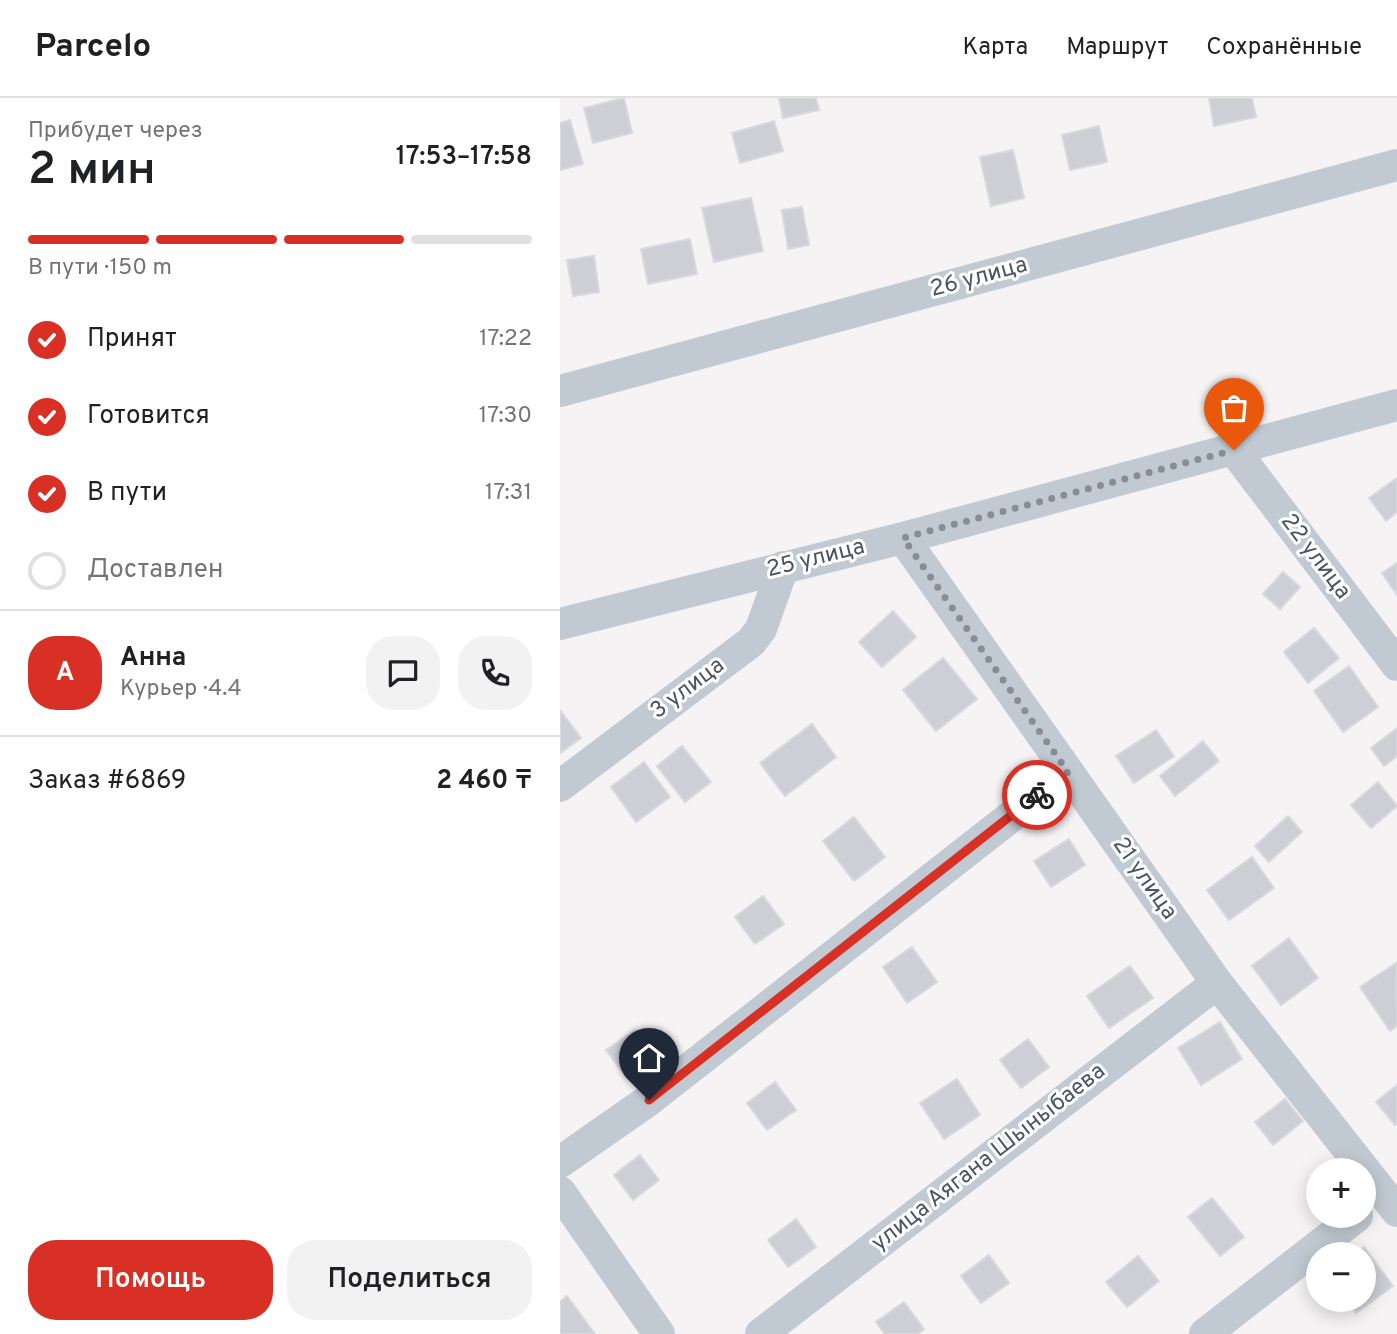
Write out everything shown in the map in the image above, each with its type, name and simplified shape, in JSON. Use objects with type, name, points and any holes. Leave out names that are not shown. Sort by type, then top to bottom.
[{"type":"street","name":"26 улица","points":[[560,391],[1397,164]]},
{"type":"street","name":"25 улица","points":[[560,624],[903,538],[1397,405]]},
{"type":"street","name":"22 улица","points":[[1234,450],[1397,665]]},
{"type":"street","name":"21 улица","points":[[903,538],[1217,983],[1385,1200]]},
{"type":"street","name":"3 улица","points":[[560,786],[751,642],[761,629],[783,567]]},
{"type":"street","points":[[560,1163],[649,1100],[1068,772]]},
{"type":"street","name":"улица Аягана Шыныбаева","points":[[761,1334],[1217,983]]},
{"type":"street","points":[[560,1192],[659,1334]]},
{"type":"street","points":[[1205,1334],[1342,1228]]},
{"type":"building","points":[[624,98],[632,133],[593,143],[584,108]]},
{"type":"building","points":[[779,98],[816,98],[819,110],[783,118]]},
{"type":"building","points":[[1209,98],[1252,98],[1256,117],[1214,126]]},
{"type":"building","points":[[570,120],[583,164],[560,170],[560,123]]},
{"type":"building","points":[[774,121],[783,151],[740,163],[732,133]]},
{"type":"building","points":[[1099,126],[1107,162],[1070,170],[1062,135]]},
{"type":"building","points":[[1013,150],[1024,198],[991,206],[980,157]]},
{"type":"building","points":[[751,198],[763,251],[714,262],[702,208]]},
{"type":"building","points":[[802,207],[809,245],[788,249],[782,210]]},
{"type":"building","points":[[690,239],[697,274],[648,284],[641,249]]},
{"type":"building","points":[[594,256],[599,292],[573,296],[567,260]]},
{"type":"building","points":[[1397,478],[1397,512],[1386,521],[1369,498]]},
{"type":"building","points":[[1397,563],[1397,595],[1382,573]]},
{"type":"building","points":[[1283,572],[1300,587],[1280,609],[1263,594]]},
{"type":"building","points":[[893,611],[916,637],[882,667],[859,642]]},
{"type":"building","points":[[1314,628],[1339,658],[1308,683],[1284,652]]},
{"type":"building","points":[[943,658],[977,699],[936,731],[903,690]]},
{"type":"building","points":[[1349,666],[1378,707],[1343,732],[1314,691]]},
{"type":"building","points":[[560,710],[581,738],[560,753]]},
{"type":"building","points":[[812,724],[836,757],[785,796],[760,763]]},
{"type":"building","points":[[1397,728],[1397,756],[1384,766],[1371,748]]},
{"type":"building","points":[[1156,730],[1174,756],[1134,783],[1116,756]]},
{"type":"building","points":[[1203,741],[1219,761],[1175,796],[1160,776]]},
{"type":"building","points":[[682,746],[711,782],[685,802],[657,766]]},
{"type":"building","points":[[644,762],[670,797],[636,822],[611,787]]},
{"type":"building","points":[[1378,782],[1397,806],[1371,828],[1351,805]]},
{"type":"building","points":[[1288,816],[1302,832],[1269,862],[1255,846]]},
{"type":"building","points":[[854,817],[885,857],[854,881],[823,841]]},
{"type":"building","points":[[1069,839],[1085,865],[1051,887],[1034,861]]},
{"type":"building","points":[[1252,857],[1274,888],[1229,920],[1207,890]]},
{"type":"building","points":[[763,896],[784,924],[755,944],[735,917]]},
{"type":"building","points":[[1289,938],[1318,978],[1281,1005],[1252,966]]},
{"type":"building","points":[[912,947],[937,982],[907,1003],[883,967]]},
{"type":"building","points":[[1396,963],[1397,1026],[1390,1031],[1360,987]]},
{"type":"building","points":[[1130,966],[1153,998],[1109,1028],[1087,996]]},
{"type":"building","points":[[1220,1022],[1242,1059],[1201,1085],[1178,1048]]},
{"type":"building","points":[[635,1030],[655,1057],[627,1078],[606,1050]]},
{"type":"building","points":[[1028,1039],[1049,1067],[1021,1088],[1000,1060]]},
{"type":"building","points":[[957,1079],[980,1115],[944,1139],[920,1103]]},
{"type":"building","points":[[775,1082],[796,1110],[767,1130],[747,1103]]},
{"type":"building","points":[[1397,1085],[1397,1124],[1395,1125],[1376,1102]]},
{"type":"building","points":[[1285,1099],[1303,1121],[1273,1145],[1255,1122]]},
{"type":"building","points":[[640,1155],[659,1180],[633,1200],[614,1175]]},
{"type":"building","points":[[1212,1198],[1244,1237],[1220,1256],[1188,1217]]},
{"type":"building","points":[[796,1219],[816,1247],[788,1267],[768,1240]]},
{"type":"building","points":[[989,1255],[1009,1283],[981,1303],[961,1276]]},
{"type":"building","points":[[1138,1256],[1159,1281],[1127,1307],[1106,1282]]},
{"type":"building","points":[[1376,1263],[1393,1286],[1376,1298]]},
{"type":"building","points":[[567,1296],[595,1334],[560,1334],[560,1302]]},
{"type":"building","points":[[904,1302],[924,1329],[918,1334],[885,1334],[876,1322]]},
{"type":"way so far","points":[[1037,795],[1068,772],[903,538],[1234,450]]},
{"type":"route","points":[[649,1100],[1037,795]]}]
